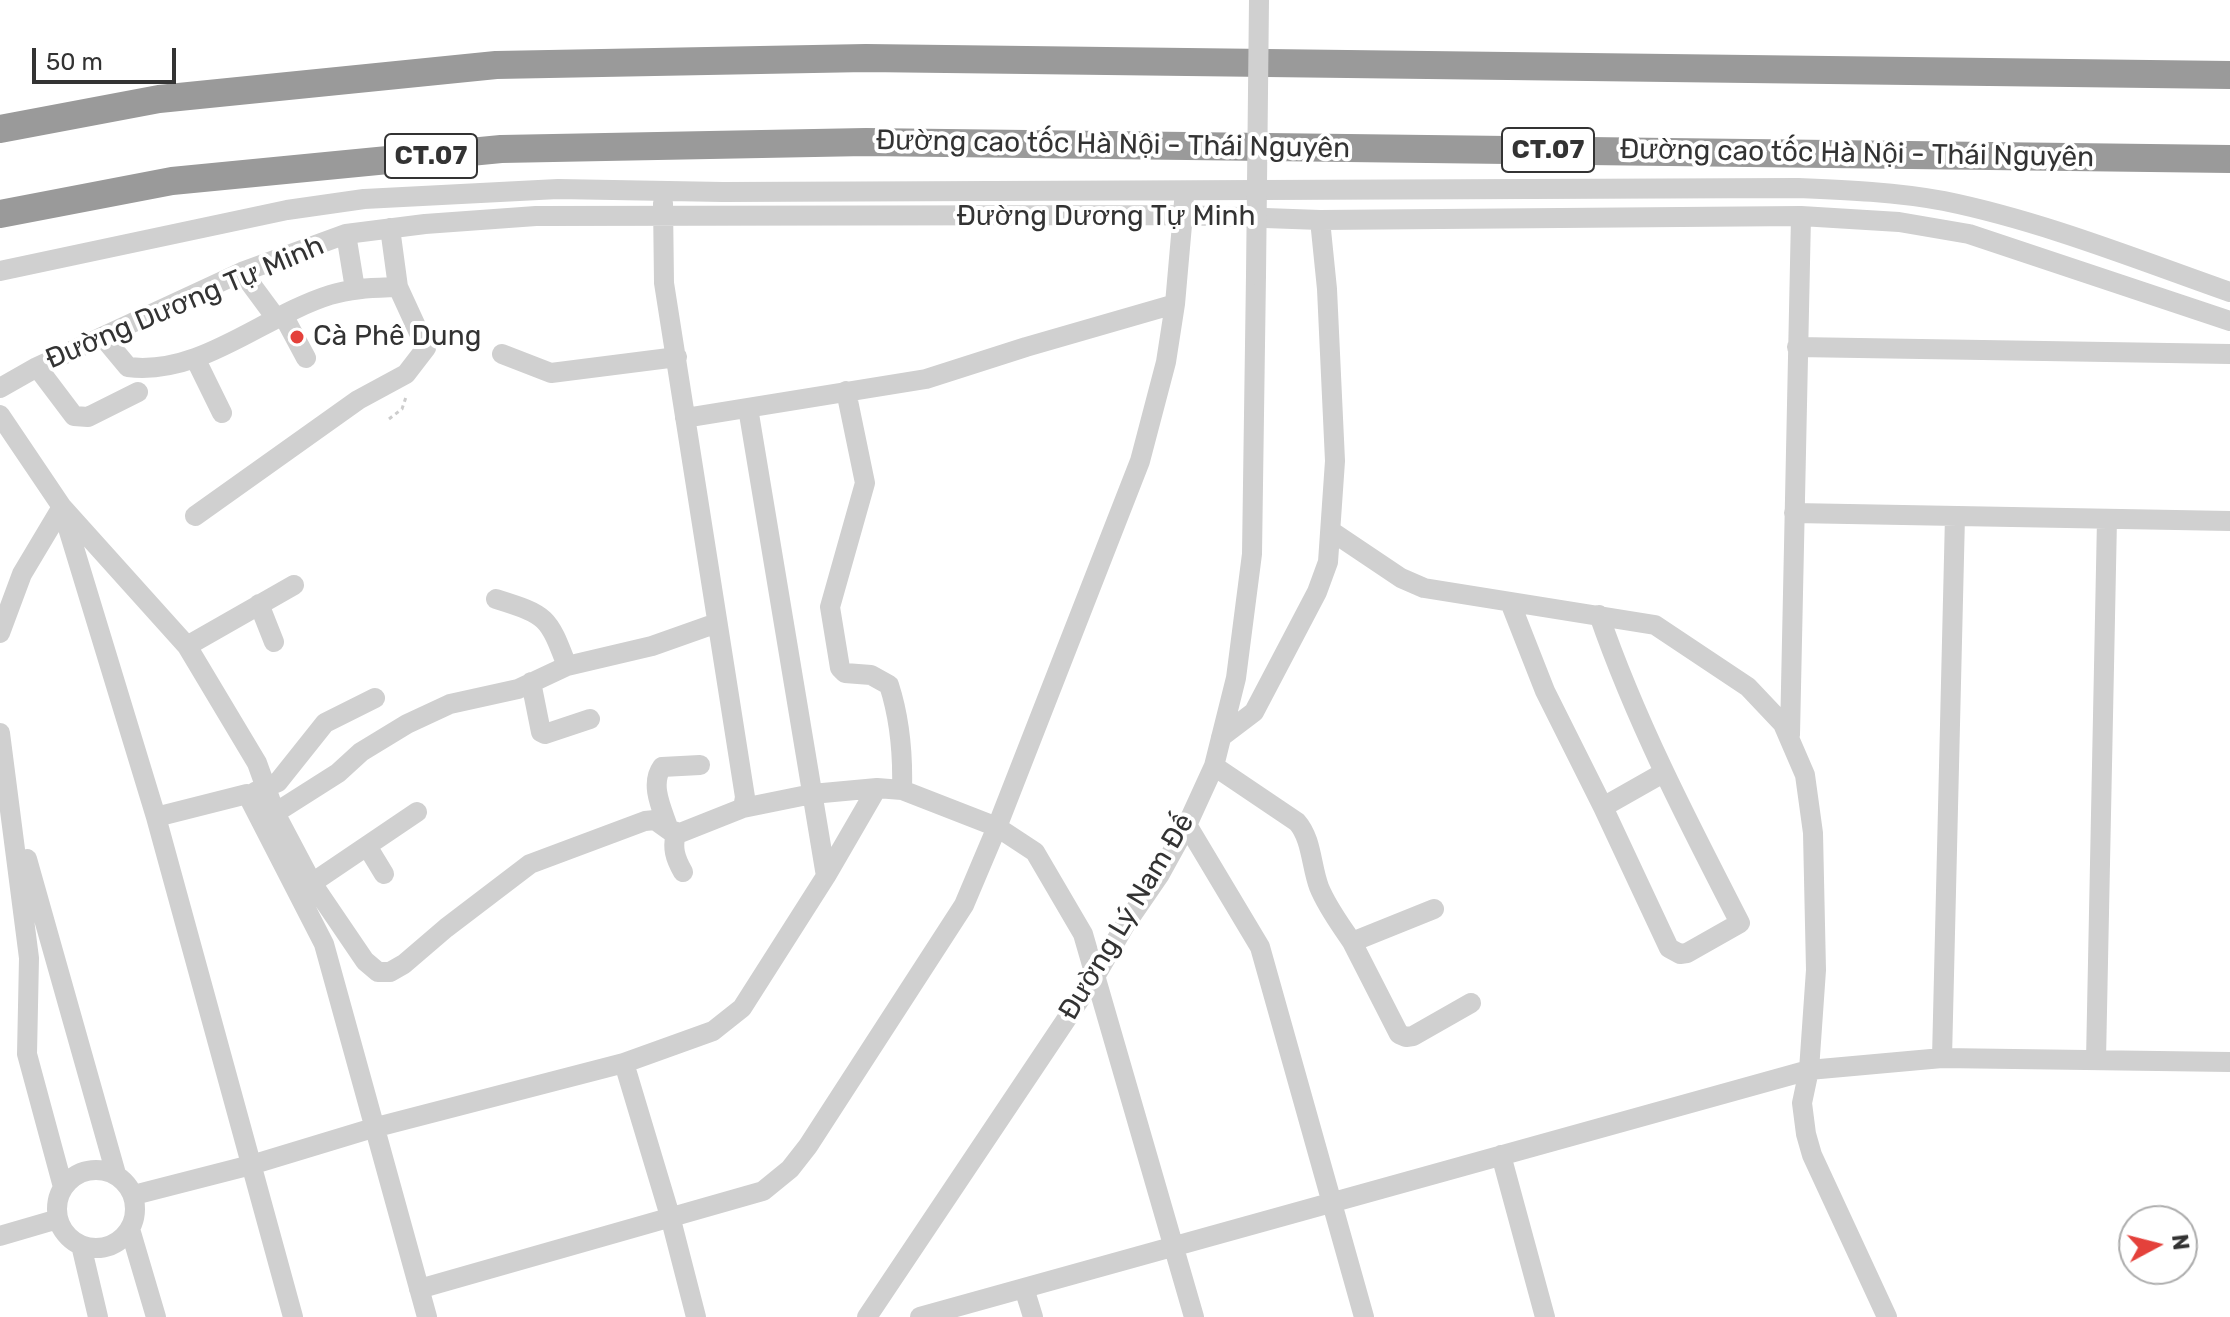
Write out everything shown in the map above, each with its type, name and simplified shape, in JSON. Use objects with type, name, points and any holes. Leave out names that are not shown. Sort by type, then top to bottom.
[{"type":"highway","points":[[0,115],[496,65],[866,58],[2230,75]]},
{"type":"highway","points":[[0,129],[159,99]]},
{"type":"highway","name":"Đường cao tốc Hà Nội - Thái Nguyên","points":[[0,214],[172,181],[501,149],[866,142],[2230,159]]},
{"type":"street","name":"Đường Lý Nam Đế","points":[[867,1317],[1160,874],[1214,766],[1236,678],[1252,554],[1259,0]]},
{"type":"street","points":[[2041,157],[2230,171]]},
{"type":"street","name":"Đường Dương Tự Minh","points":[[0,271],[287,210],[364,199],[558,189],[663,192],[1798,188],[1868,190],[1944,201],[2045,227],[2230,292]]},
{"type":"street","points":[[419,1289],[763,1191],[790,1169],[808,1146],[964,905],[997,827],[1140,461],[1166,362],[1175,304],[1184,190]]},
{"type":"street","points":[[663,192],[664,274],[745,797],[743,808]]},
{"type":"street","name":"Đường Dương Tự Minh","points":[[0,388],[37,367],[242,272],[346,234],[536,216],[1183,215],[1320,220],[1801,216],[1899,222],[1969,234],[2230,321]]},
{"type":"street","points":[[1790,738],[1801,216]]},
{"type":"street","points":[[1221,737],[1254,712],[1323,579],[1331,531],[1335,461],[1327,289],[1320,220]]},
{"type":"street","points":[[195,516],[358,400],[406,374],[426,348],[398,287],[390,228]]},
{"type":"street","points":[[346,234],[355,289]]},
{"type":"street","points":[[242,272],[279,317],[306,358]]},
{"type":"street","points":[[103,337],[128,367],[148,370],[185,363],[332,294],[355,289],[398,287]]},
{"type":"street","points":[[685,418],[926,379],[1175,304]]},
{"type":"street","points":[[1797,347],[2230,354]]},
{"type":"street","points":[[502,354],[551,373],[677,357]]},
{"type":"street","points":[[195,358],[222,413]]},
{"type":"street","points":[[37,367],[74,416],[88,417],[138,392]]},
{"type":"street","points":[[846,391],[865,483],[830,607],[840,668],[845,673],[871,675],[889,685],[895,703],[902,759],[902,790]]},
{"type":"street","points":[[748,408],[826,876]]},
{"type":"street","points":[[0,415],[62,507],[187,646],[250,751],[256,792],[324,944],[427,1317]]},
{"type":"street","points":[[0,633],[22,574],[62,507]]},
{"type":"street","points":[[62,507],[156,817],[293,1317]]},
{"type":"street","points":[[1794,513],[2230,521]]},
{"type":"street","points":[[1942,1058],[1955,516]]},
{"type":"street","points":[[2096,1060],[2107,519]]},
{"type":"street","points":[[1331,531],[1401,578],[1424,588],[1634,620],[1664,630],[1748,687],[1770,708],[1790,738],[1805,775],[1813,833],[1816,970],[1809,1070],[1802,1103],[1806,1134],[1812,1155],[1887,1317]]},
{"type":"street","points":[[187,646],[294,585]]},
{"type":"street","points":[[496,599],[525,608],[543,618],[553,629],[567,666]]},
{"type":"street","points":[[1510,602],[1545,691],[1666,943],[1674,952],[1687,953],[1740,923],[1663,773],[1618,671],[1599,615]]},
{"type":"street","points":[[259,604],[274,642]]},
{"type":"street","points":[[275,813],[338,773],[361,752],[407,724],[450,704],[518,689],[567,666],[652,646],[717,623]]},
{"type":"street","points":[[531,682],[541,732],[545,734],[590,719]]},
{"type":"street","points":[[156,817],[256,792],[283,777],[325,723],[375,698]]},
{"type":"street","points":[[0,733],[29,958],[27,1054],[63,1187]]},
{"type":"street","points":[[683,872],[675,858],[672,831],[656,785],[657,775],[662,767],[700,765]]},
{"type":"street","points":[[1214,766],[1306,831],[1320,889],[1352,942],[1399,1034],[1413,1036],[1471,1003]]},
{"type":"street","points":[[1603,807],[1663,773]]},
{"type":"street","points":[[134,1195],[251,1165],[373,1128],[624,1063],[713,1031],[742,1008],[826,876],[877,788]]},
{"type":"street","points":[[256,792],[275,813],[312,883],[365,961],[378,972],[390,972],[404,964],[530,864],[645,821],[655,820],[680,833],[743,808],[812,794],[877,788],[902,790],[997,827],[1035,852],[1083,934],[1194,1317]]},
{"type":"street","points":[[9,797],[116,1174]]},
{"type":"street","points":[[312,883],[417,812]]},
{"type":"street","points":[[1187,825],[1260,947],[1364,1317]]},
{"type":"street","points":[[367,846],[384,874]]},
{"type":"street","points":[[1352,942],[1434,909]]},
{"type":"street","points":[[920,1317],[1809,1070],[1942,1058],[2230,1062]]},
{"type":"street","points":[[624,1063],[670,1216],[696,1317]]},
{"type":"street","points":[[1501,1155],[1545,1317]]},
{"type":"street","points":[[105,1170],[116,1174],[134,1195],[135,1218],[130,1229],[114,1244],[103,1248],[81,1245],[71,1239],[58,1219],[58,1197],[63,1187],[81,1172],[105,1170]]},
{"type":"street","points":[[0,1236],[58,1219]]},
{"type":"street","points":[[130,1229],[156,1317]]},
{"type":"street","points":[[81,1245],[98,1317]]},
{"type":"street","points":[[1024,1288],[1033,1317]]},
{"type":"place","name":"Cà Phê Dung","points":[[297,337]]}]
